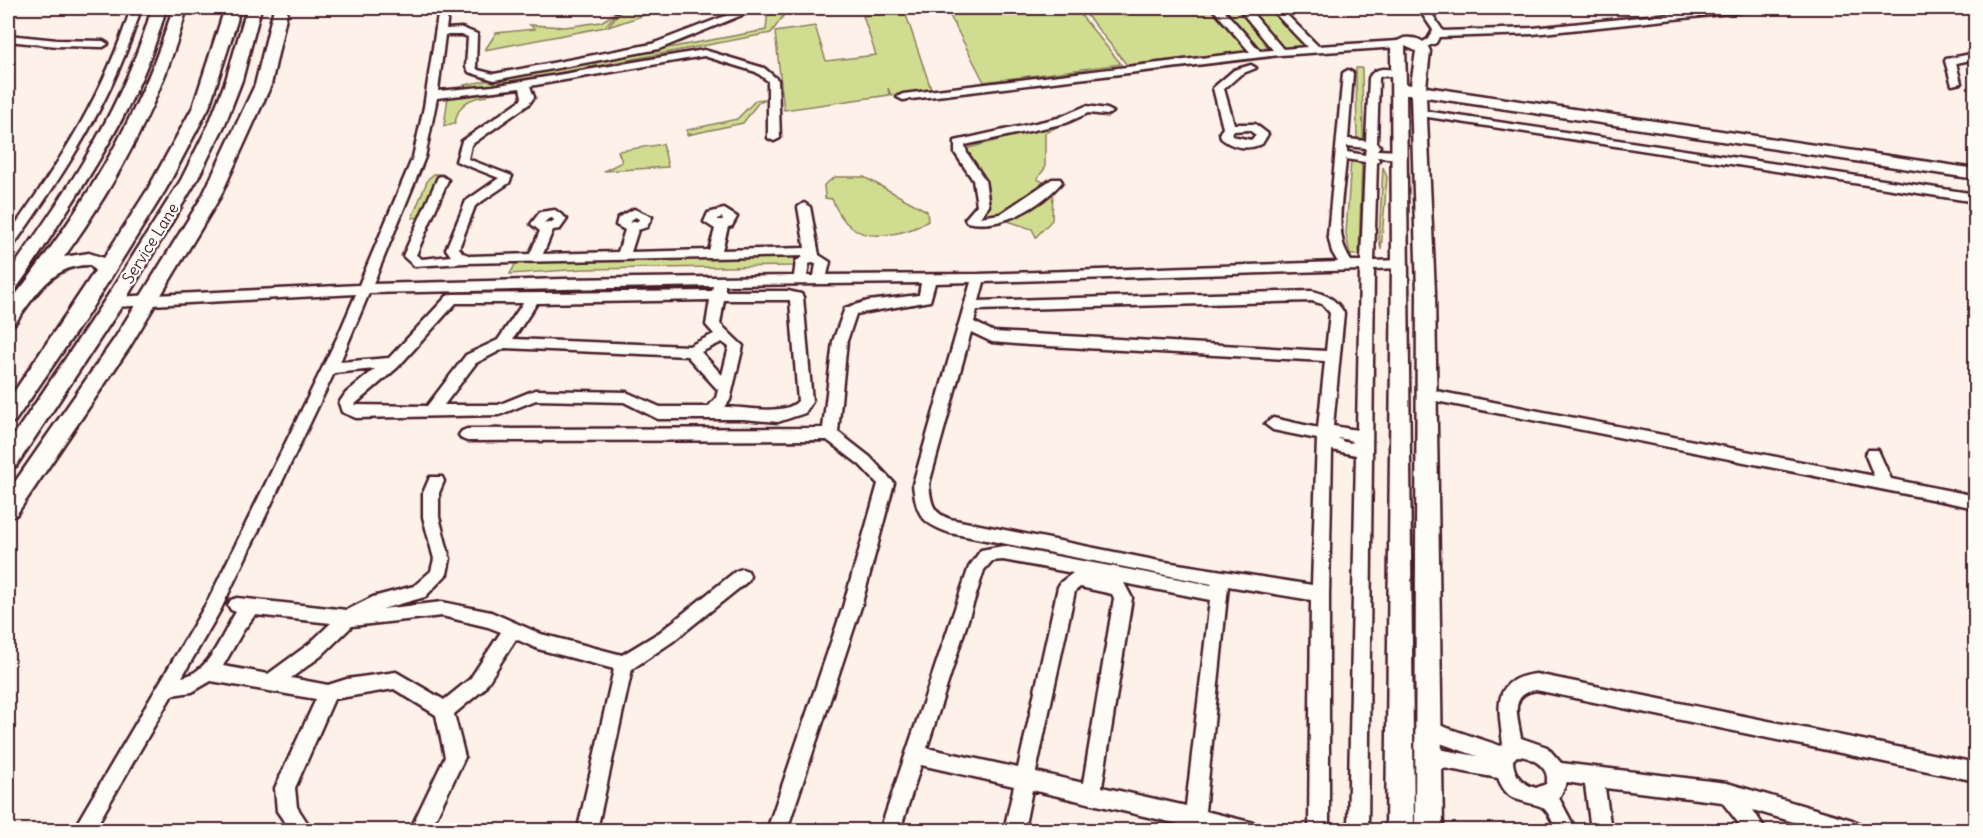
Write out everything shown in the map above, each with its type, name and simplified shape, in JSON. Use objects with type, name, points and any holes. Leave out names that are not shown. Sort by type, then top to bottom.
[{"type":"street","points":[[8,243],[78,140],[112,77],[130,33],[136,8]]},
{"type":"street","points":[[8,286],[89,166],[121,111],[138,73],[159,8]]},
{"type":"street","points":[[8,318],[40,276],[97,191],[152,90],[180,8]]},
{"type":"street","points":[[8,416],[157,189],[201,107],[230,21],[232,8]]},
{"type":"street","name":"Service Lane","points":[[8,460],[114,302],[189,180],[217,124],[234,80],[254,8]]},
{"type":"street","points":[[8,509],[148,302],[211,197],[263,86],[281,8]]},
{"type":"street","points":[[83,831],[215,604],[365,289],[419,157],[432,95],[444,8]]},
{"type":"street","points":[[613,8],[618,8]]},
{"type":"street","points":[[441,33],[457,31],[467,32],[472,36],[471,67],[474,72],[494,77],[655,47],[754,8]]},
{"type":"street","points":[[1217,8],[1258,55]]},
{"type":"street","points":[[1243,8],[1280,52]]},
{"type":"street","points":[[1275,8],[1315,50]]},
{"type":"street","points":[[1400,831],[1400,155],[1411,93],[1424,51],[1429,40],[1438,30],[1434,20],[1423,8]]},
{"type":"street","points":[[903,97],[1280,52],[1414,43],[1750,8]]},
{"type":"street","points":[[8,38],[57,43],[103,44]]},
{"type":"street","points":[[1398,44],[1411,93],[1426,292],[1426,730],[1429,831]]},
{"type":"street","points":[[432,95],[493,89],[686,55],[710,54],[760,70],[773,80],[774,138]]},
{"type":"street","points":[[1956,83],[1950,61],[1976,56]]},
{"type":"street","points":[[1229,128],[1218,88],[1223,86],[1235,71],[1251,68]]},
{"type":"street","points":[[1348,73],[1334,244],[1348,266]]},
{"type":"street","points":[[1358,831],[1367,265],[1375,73],[1411,93],[1598,134],[1974,196]]},
{"type":"street","points":[[463,259],[452,249],[470,204],[505,180],[506,176],[462,161],[464,148],[470,139],[525,102],[528,97],[524,83]]},
{"type":"street","points":[[1411,93],[1976,174]]},
{"type":"street","points":[[1056,182],[1004,218],[981,223],[971,219],[983,206],[979,180],[961,153],[959,143],[1062,121],[1086,109],[1107,112]]},
{"type":"street","points":[[1342,142],[1373,153]]},
{"type":"street","points":[[1341,155],[1373,153],[1400,155]]},
{"type":"street","points":[[442,180],[409,256],[419,263],[463,259],[713,250],[812,255],[823,262],[820,280]]},
{"type":"street","points":[[804,207],[812,255]]},
{"type":"street","points":[[713,250],[722,226]]},
{"type":"street","points":[[535,258],[548,228]]},
{"type":"street","points":[[624,254],[632,228]]},
{"type":"street","points":[[549,245],[550,253],[624,254]]},
{"type":"street","points":[[800,280],[802,263],[812,255]]},
{"type":"street","points":[[40,276],[77,259],[96,260],[105,271]]},
{"type":"street","points":[[114,302],[365,289],[979,278],[1401,264]]},
{"type":"street","points":[[979,278],[921,484],[926,513],[935,521],[950,526],[1220,587]]},
{"type":"street","points":[[830,434],[840,341],[850,311],[864,305],[910,303],[925,298],[929,279]]},
{"type":"street","points":[[864,305],[873,280]]},
{"type":"street","points":[[711,414],[723,400],[736,346],[722,336],[713,325],[721,281]]},
{"type":"street","points":[[788,295],[795,297],[805,402],[800,409],[778,416],[658,413],[626,397],[535,394],[499,410],[356,412],[347,408],[346,404],[351,397],[377,373],[393,363],[452,299],[717,296],[788,295]]},
{"type":"street","points":[[971,306],[1322,297],[1334,307],[1337,313],[1327,435],[1320,594],[1320,831]]},
{"type":"street","points":[[503,343],[532,299]]},
{"type":"street","points":[[966,324],[992,337],[1334,356]]},
{"type":"street","points":[[432,410],[471,358],[503,343],[691,351],[722,336]]},
{"type":"street","points":[[691,351],[726,389]]},
{"type":"street","points":[[329,368],[393,363]]},
{"type":"street","points":[[25,391],[56,389]]},
{"type":"street","points":[[1426,394],[1976,502]]},
{"type":"street","points":[[1273,424],[1327,435],[1339,447],[1356,449],[1364,445]]},
{"type":"street","points":[[467,435],[830,434],[865,461],[886,483],[852,607],[777,831]]},
{"type":"street","points":[[1873,454],[1884,484]]},
{"type":"street","points":[[272,682],[315,650],[348,618],[379,602],[419,592],[430,585],[439,573],[442,559],[431,517],[431,493],[436,481]]},
{"type":"street","points":[[1400,487],[1426,494]]},
{"type":"street","points":[[890,831],[977,567],[987,555],[1003,553],[1220,587],[1320,594]]},
{"type":"street","points":[[588,828],[624,664],[666,637],[742,576]]},
{"type":"street","points":[[1014,831],[1067,587],[1077,579],[1118,588],[1124,598],[1091,795]]},
{"type":"street","points":[[1194,820],[1220,587]]},
{"type":"street","points":[[168,687],[194,683],[209,672],[244,606],[348,618],[442,609],[491,620],[538,641],[624,664]]},
{"type":"street","points":[[444,710],[466,697],[485,676],[512,629]]},
{"type":"street","points":[[209,672],[328,693],[347,687],[396,680],[444,710],[455,757],[420,831]]},
{"type":"street","points":[[1427,756],[1506,758],[1521,747],[1537,751],[1551,763],[1556,771],[1556,787],[1545,796],[1537,797],[1519,791],[1506,778],[1506,758],[1509,696],[1513,687],[1521,682],[1536,682],[1976,772]]},
{"type":"street","points":[[302,831],[287,811],[285,788],[328,693]]},
{"type":"street","points":[[1426,730],[1506,758]]},
{"type":"street","points":[[914,754],[1247,831]]},
{"type":"street","points":[[1556,771],[1727,793],[1838,828]]},
{"type":"street","points":[[1594,777],[1601,831]]},
{"type":"street","points":[[1727,793],[1756,831]]},
{"type":"street","points":[[1545,796],[1557,810],[1566,831]]},
{"type":"green space","points":[[622,8],[666,8],[608,27]]},
{"type":"green space","points":[[768,8],[789,8],[771,33],[470,90],[464,85],[766,30]]},
{"type":"green space","points":[[946,8],[1075,8],[1121,64],[984,82]]},
{"type":"green space","points":[[1081,8],[1210,8],[1247,51],[1127,65]]},
{"type":"green space","points":[[1222,8],[1240,8],[1272,47],[1256,48]]},
{"type":"green space","points":[[1247,8],[1271,8],[1307,47],[1283,50]]},
{"type":"green space","points":[[617,12],[605,27],[485,50],[496,33],[535,29],[530,25],[565,27],[601,22]]},
{"type":"green space","points":[[905,12],[931,89],[891,95],[888,88],[889,95],[784,110],[775,32],[815,26],[826,61],[876,55],[863,16]]},
{"type":"green space","points":[[1356,68],[1362,68],[1363,138],[1357,141]]},
{"type":"green space","points":[[486,92],[487,96],[465,103],[456,116],[455,123],[444,126],[448,97]]},
{"type":"green space","points":[[765,99],[758,103],[743,123],[687,135],[687,130],[737,119],[756,100]]},
{"type":"green space","points":[[1068,121],[1045,133],[1045,168],[1037,179],[1047,184],[1006,211],[982,218],[965,149]]},
{"type":"green space","points":[[663,144],[668,167],[604,171],[622,162],[618,151]]},
{"type":"green space","points":[[1351,160],[1362,161],[1359,255],[1350,255],[1346,234]]},
{"type":"green space","points":[[1383,167],[1387,177],[1381,250],[1379,238]]},
{"type":"green space","points":[[434,174],[439,174],[422,217],[412,218],[428,179]]},
{"type":"green space","points":[[835,177],[864,177],[927,211],[928,221],[911,229],[889,234],[859,232],[845,222],[832,199],[825,198],[824,185]]},
{"type":"green space","points":[[1053,189],[1052,220],[1036,237],[1032,229],[1005,220]]},
{"type":"green space","points":[[796,257],[795,266],[584,269],[510,274],[517,261]]}]
